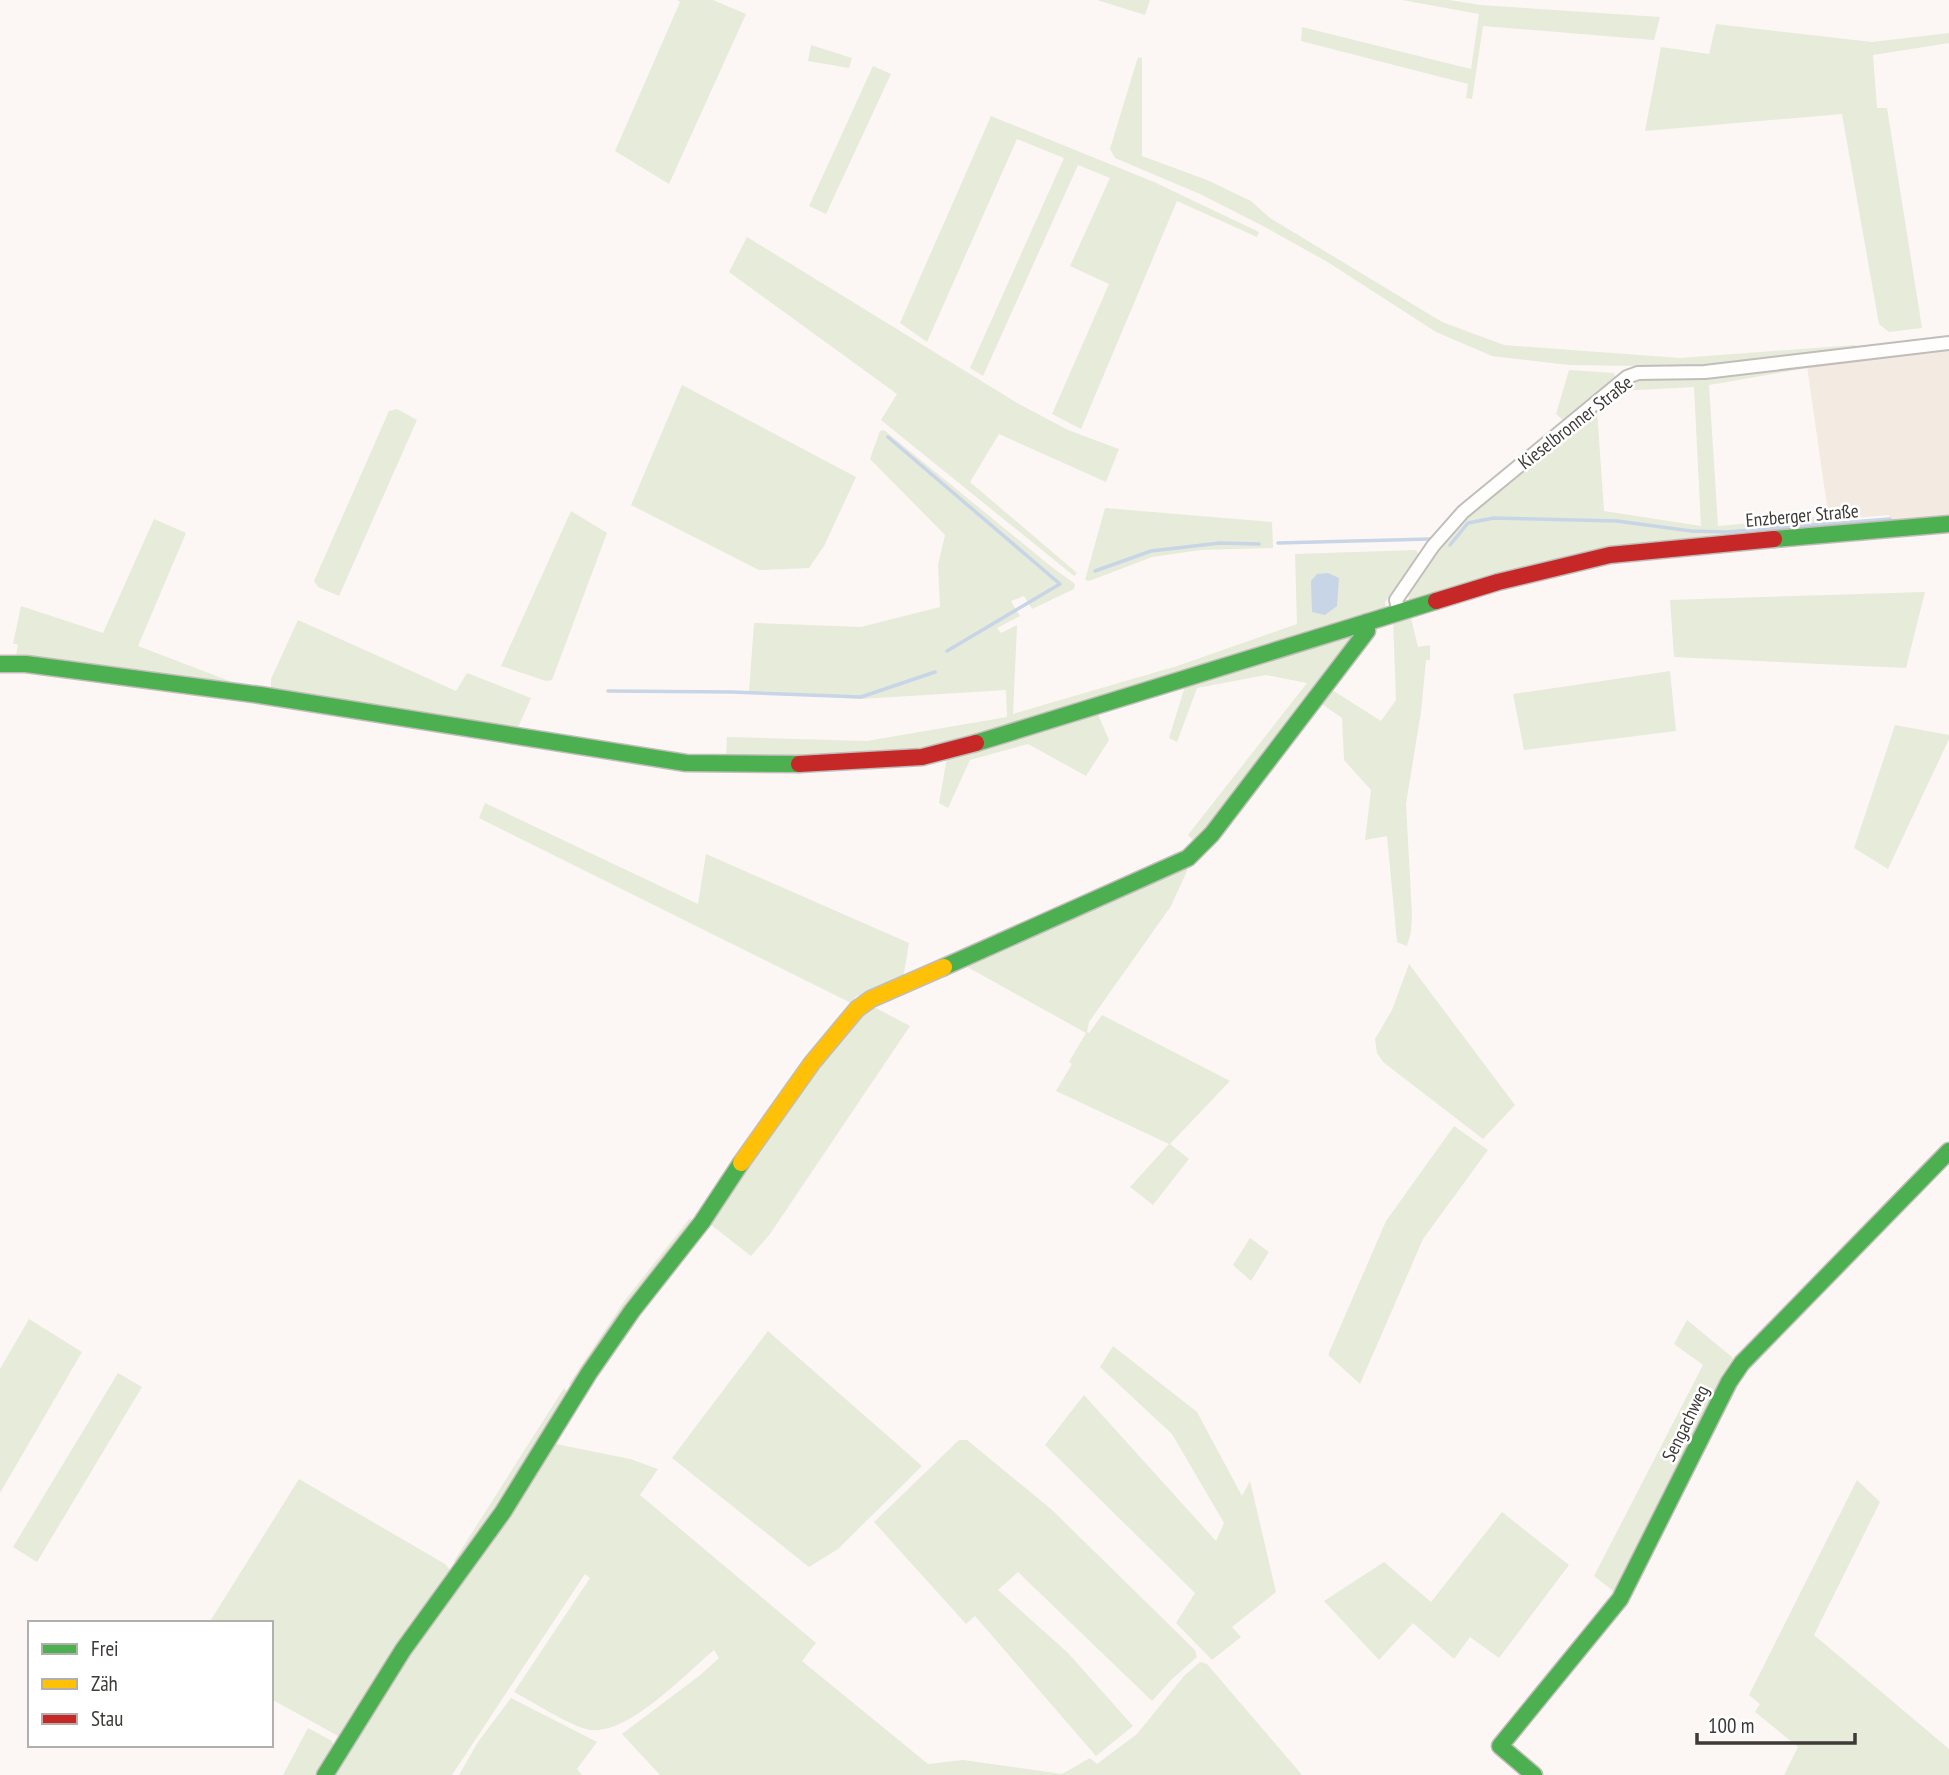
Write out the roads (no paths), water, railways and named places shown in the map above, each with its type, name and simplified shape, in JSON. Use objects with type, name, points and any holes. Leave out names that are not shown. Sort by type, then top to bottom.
[{"type":"street","name":"Kieselbronner Straße","points":[[1399,612],[1396,600],[1433,546],[1463,512],[1627,377],[1638,373],[1718,370],[1949,343]]},
{"type":"street","name":"Enzberger Straße","points":[[0,664],[26,664],[260,695],[686,763],[807,763],[922,757],[1098,706],[1498,582],[1610,555],[1949,524]]},
{"type":"street","points":[[325,1775],[403,1650],[503,1512],[610,1342],[702,1222],[758,1137],[857,1009],[871,999],[1188,858],[1212,834],[1288,736],[1367,631],[1367,622]]},
{"type":"street","name":"Sengachweg","points":[[1530,1774],[1500,1746],[1620,1599],[1729,1382],[1742,1363],[1949,1151]]},
{"type":"water","points":[[1328,573],[1339,578],[1337,606],[1325,615],[1312,612],[1311,581],[1317,574]]},
{"type":"waterway","points":[[888,437],[1060,584],[947,651]]},
{"type":"waterway","points":[[1450,545],[1468,523],[1494,518],[1617,521],[1691,531],[1726,532],[1890,519]]},
{"type":"waterway","points":[[1278,543],[1430,539]]},
{"type":"waterway","points":[[1095,571],[1151,551],[1220,543],[1259,544]]},
{"type":"waterway","points":[[608,691],[861,697],[935,672]]}]
